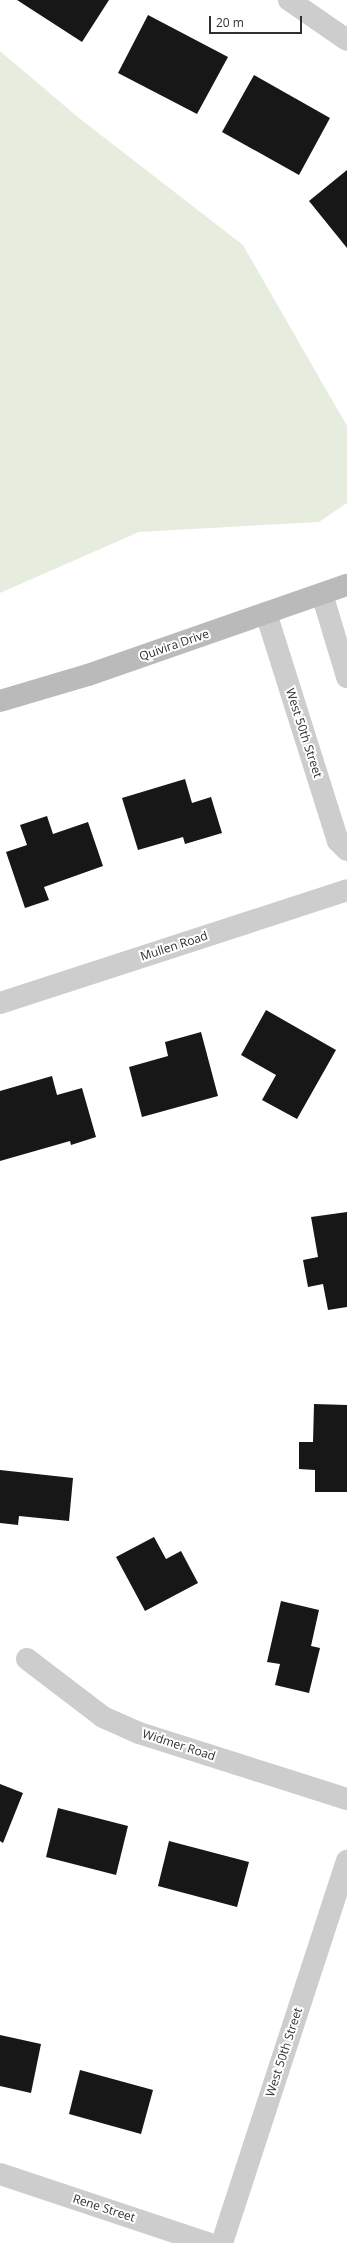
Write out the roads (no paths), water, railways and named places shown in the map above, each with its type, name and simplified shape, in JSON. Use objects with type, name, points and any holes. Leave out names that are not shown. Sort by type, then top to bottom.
[{"type":"main road","name":"Quivira Drive","points":[[0,701],[88,675],[347,584]]},
{"type":"street","points":[[289,0],[347,40]]},
{"type":"street","points":[[322,594],[347,677]]},
{"type":"street","name":"West 50th Street","points":[[266,613],[338,841],[347,850]]},
{"type":"street","name":"Mullen Road","points":[[0,1003],[347,890]]},
{"type":"street","name":"Widmer Road","points":[[27,1659],[103,1717],[139,1732],[347,1799]]},
{"type":"street","name":"West 50th Street","points":[[222,2243],[347,1861]]},
{"type":"street","name":"Rene Street","points":[[0,2174],[208,2243]]}]
